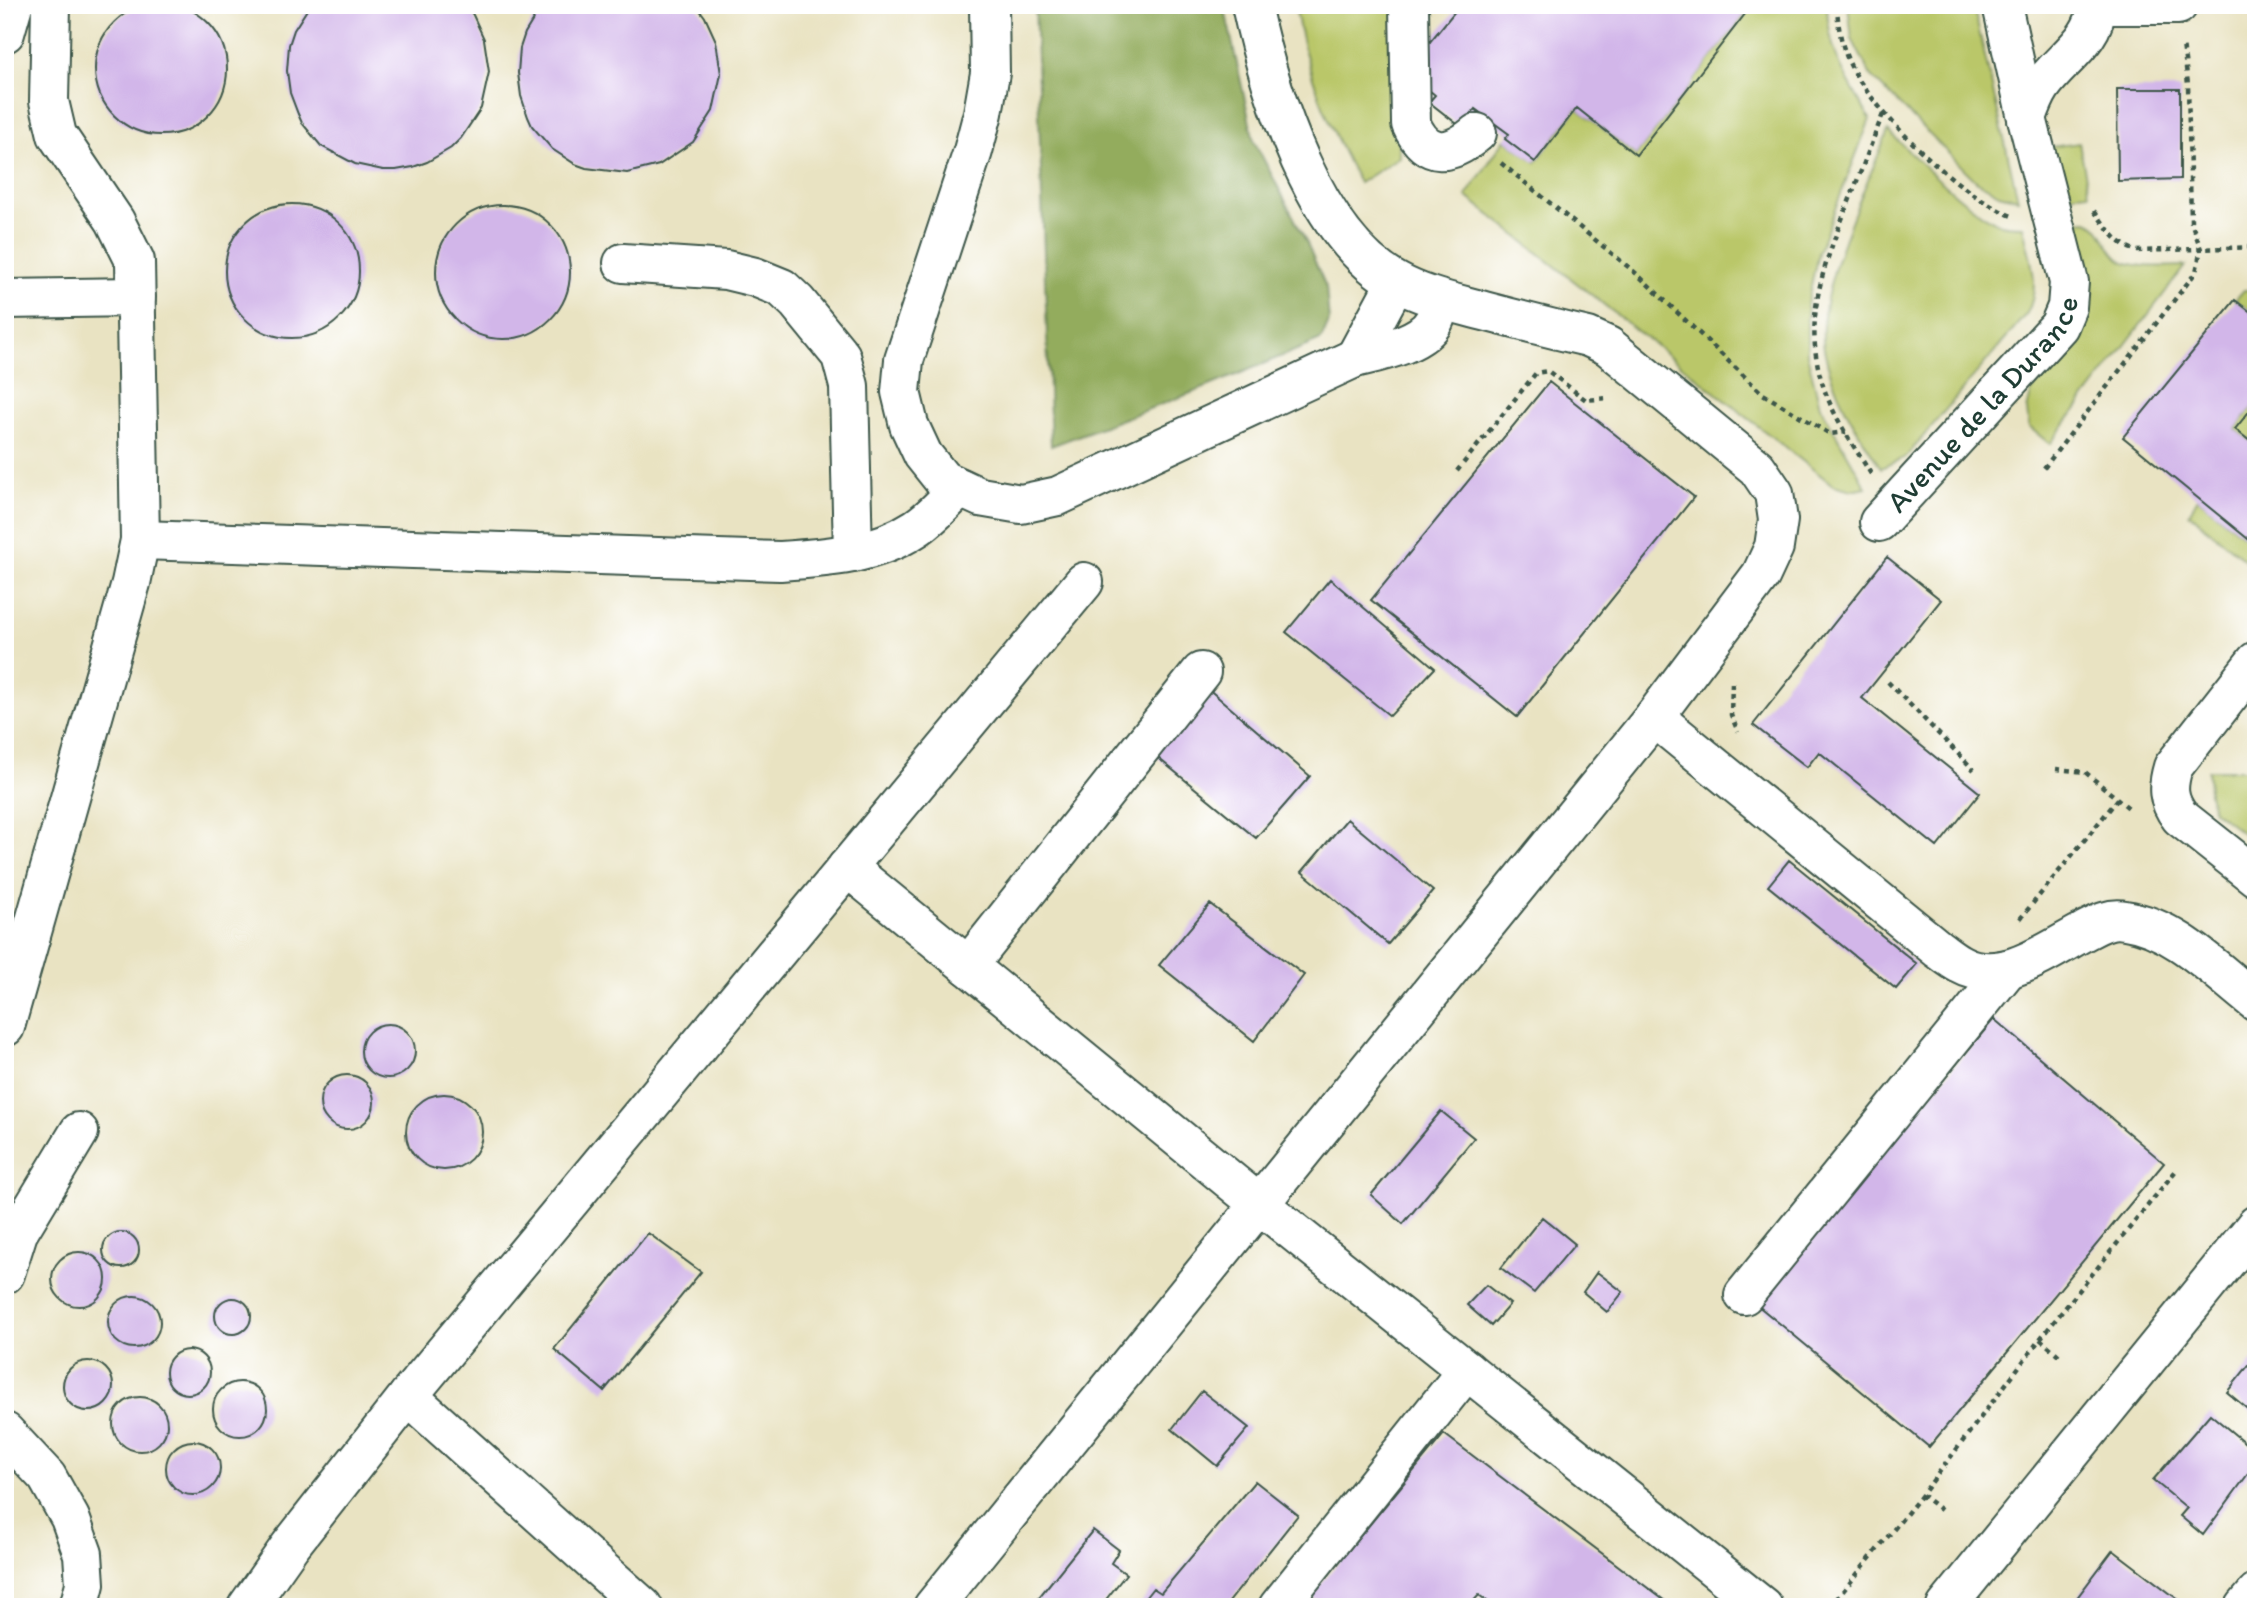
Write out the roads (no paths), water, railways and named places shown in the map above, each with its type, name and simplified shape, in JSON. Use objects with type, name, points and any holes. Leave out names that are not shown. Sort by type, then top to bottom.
[{"type":"street","points":[[5,33],[13,5]]},
{"type":"street","points":[[5,1027],[131,583],[140,540],[135,261],[126,240],[57,135],[48,101],[51,5]]},
{"type":"street","points":[[989,5],[990,73],[983,113],[904,360],[901,392],[908,425],[923,455],[943,480],[980,497],[1021,504],[1058,496],[1355,358],[1391,349],[1416,338],[1433,324],[1442,300]]},
{"type":"street","points":[[933,1607],[1654,717],[1761,575],[1774,547],[1778,520],[1774,493],[1758,468],[1608,346],[1588,337],[1442,300],[1396,282],[1348,240],[1326,208],[1299,157],[1273,91],[1251,5]]},
{"type":"street","points":[[1409,5],[1411,124],[1417,138],[1430,149],[1446,150],[1462,146],[1473,136]]},
{"type":"street","name":"Avenue de la Durance","points":[[1886,514],[2059,326],[2067,306],[2069,282],[2027,118],[2002,5]]},
{"type":"street","points":[[2027,118],[2042,85],[2090,32],[2097,5]]},
{"type":"street","points":[[2107,5],[2181,22]]},
{"type":"street","points":[[623,263],[726,270],[755,277],[782,288],[797,302],[841,356],[849,386],[853,553]]},
{"type":"street","points":[[1355,358],[1396,282]]},
{"type":"street","points":[[5,299],[136,297]]},
{"type":"street","points":[[140,540],[780,561],[831,558],[880,547],[916,528],[960,488]]},
{"type":"street","points":[[247,1607],[290,1546],[408,1396],[1084,582]]},
{"type":"street","points":[[2256,661],[2173,767],[2167,786],[2171,804],[2180,817],[2256,877]]},
{"type":"street","points":[[968,966],[1201,672]]},
{"type":"street","points":[[1654,717],[1961,965],[1982,972],[2008,969],[2030,961],[2103,921],[2122,919],[2141,923],[2177,940],[2256,1002]]},
{"type":"street","points":[[847,867],[1259,1204],[1763,1607]]},
{"type":"street","points":[[1744,1295],[2008,969]]},
{"type":"street","points":[[5,1274],[19,1233],[79,1132]]},
{"type":"street","points":[[1946,1607],[2256,1225]]},
{"type":"street","points":[[1278,1607],[1467,1370]]},
{"type":"street","points":[[408,1396],[643,1607]]},
{"type":"street","points":[[5,1432],[47,1477],[70,1518],[83,1554],[85,1584],[79,1607]]},
{"type":"street","points":[[2245,1607],[2256,1594]]}]
